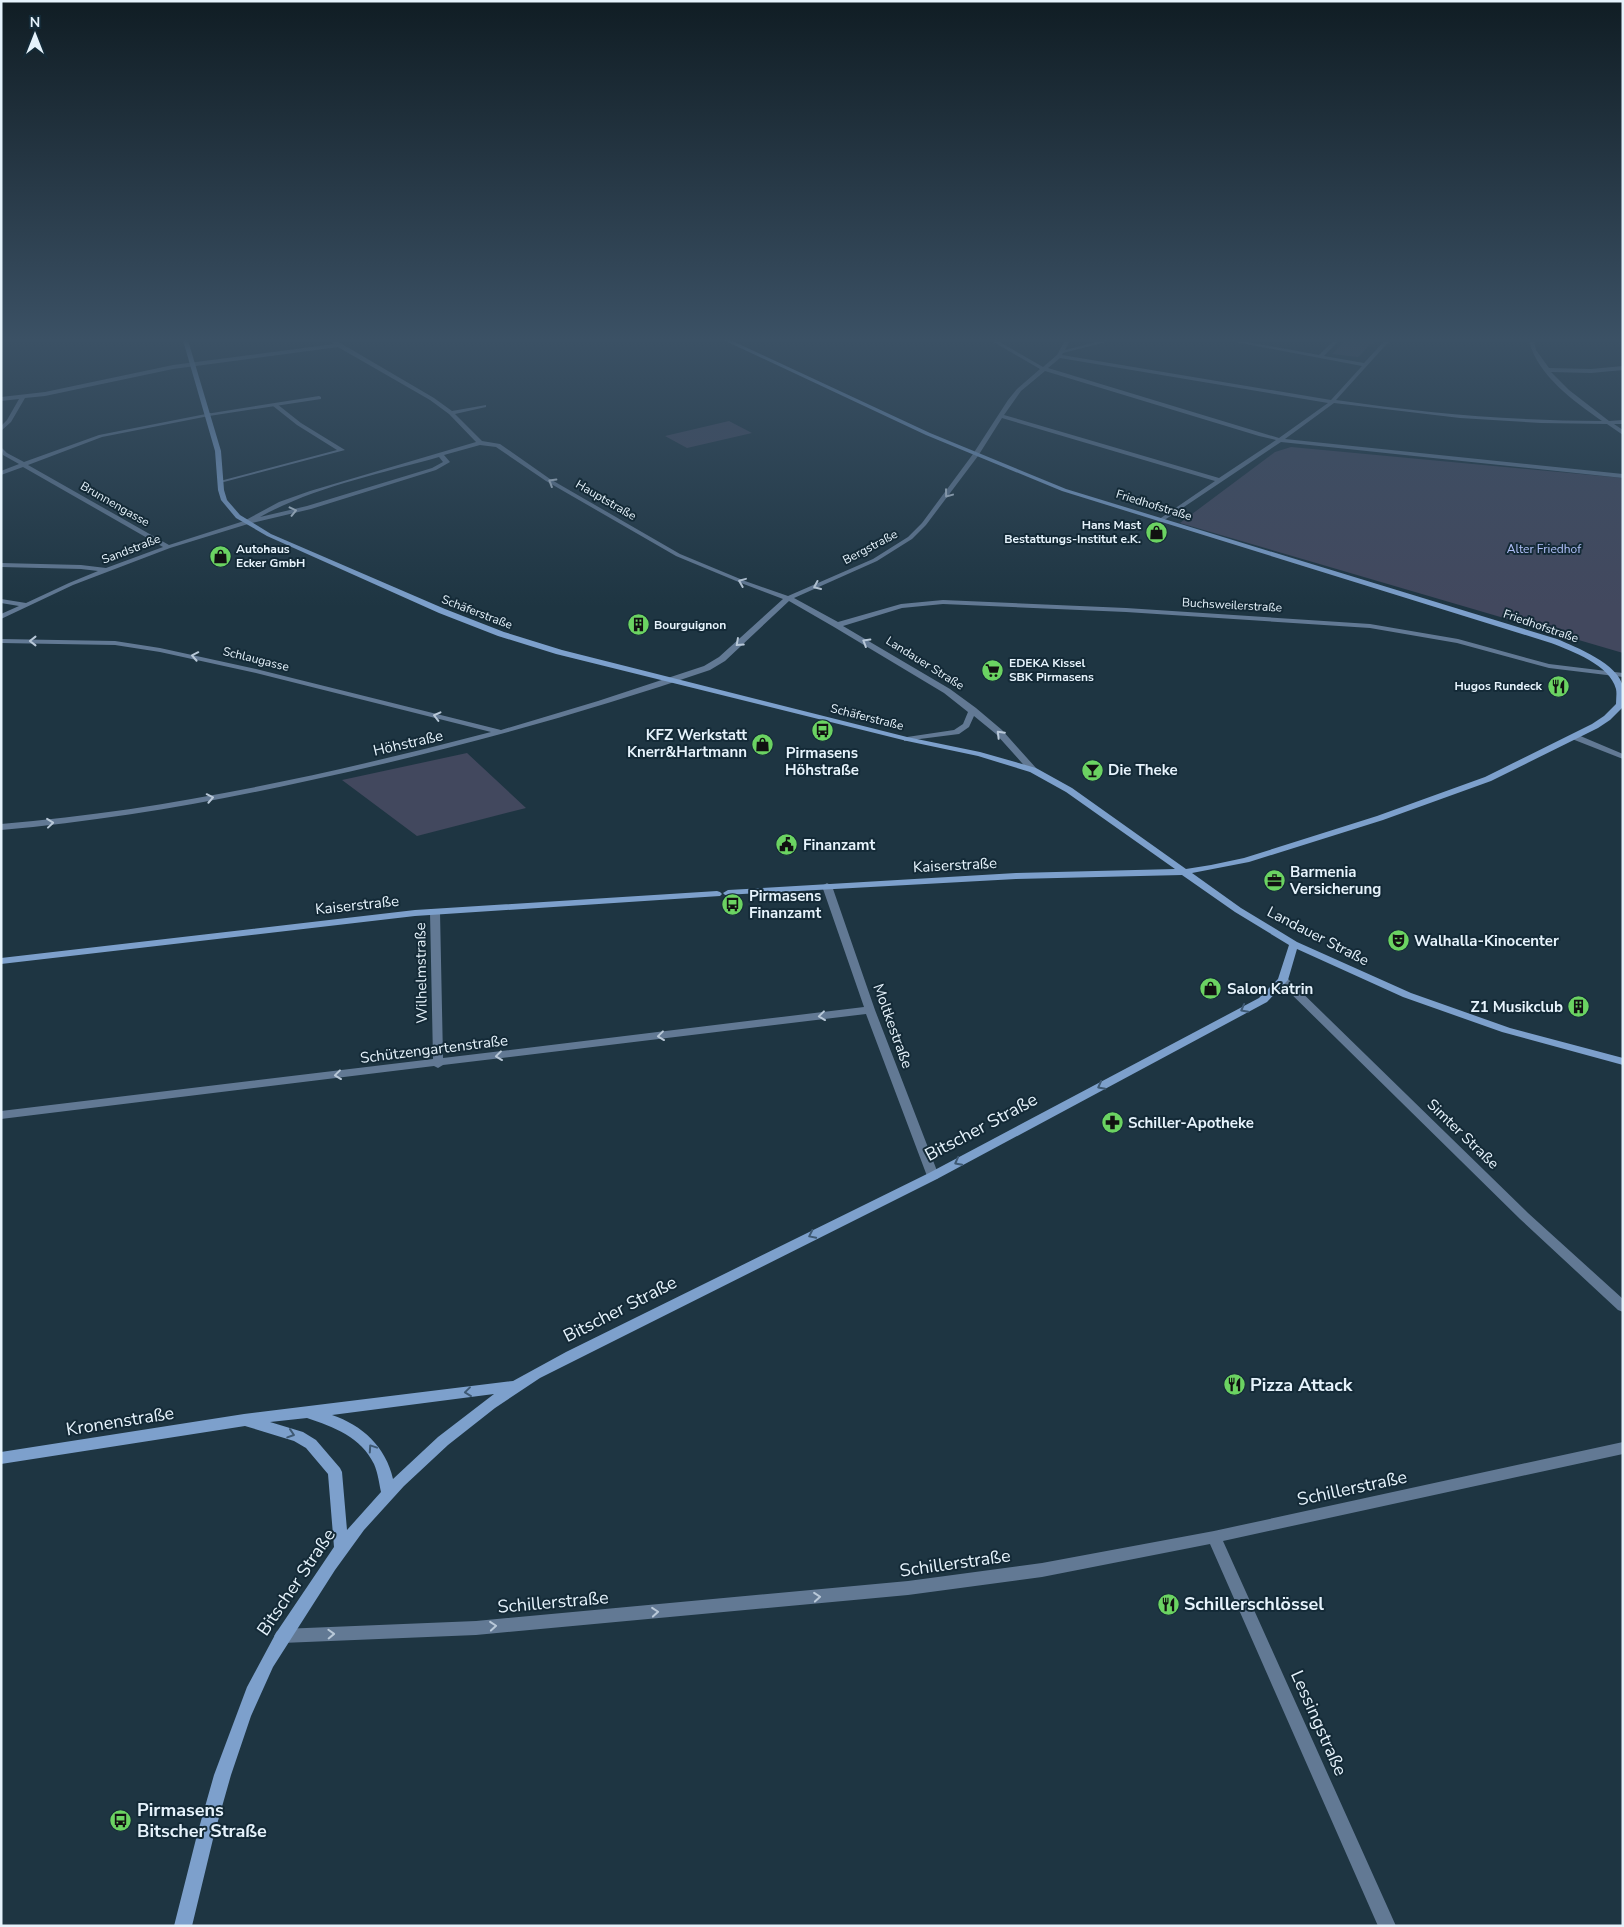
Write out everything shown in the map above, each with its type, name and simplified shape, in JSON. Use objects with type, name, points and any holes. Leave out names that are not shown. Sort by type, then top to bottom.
[{"type":"main road","name":"Schäferstraße","points":[[212,427],[219,454],[224,502],[246,522],[332,564],[501,634],[559,652],[907,739]]},
{"type":"main road","name":"Friedhofstraße","points":[[915,427],[976,455],[1064,490],[1554,641],[1593,659],[1612,674]]},
{"type":"main road","points":[[1182,872],[1246,860],[1432,800],[1488,779],[1575,737],[1607,718],[1620,705],[1620,688],[1612,674]]},
{"type":"main road","name":"Landauer Straße","points":[[907,739],[980,754],[1033,770],[1069,790],[1182,872],[1238,910],[1294,944],[1407,995],[1506,1030],[1623,1062]]},
{"type":"main road","name":"Kaiserstraße","points":[[728,893],[1016,876],[1182,872]]},
{"type":"main road","name":"Kaiserstraße","points":[[1,961],[435,912],[717,894]]},
{"type":"main road","name":"Bitscher Straße","points":[[183,1926],[199,1859],[225,1768],[256,1686],[282,1636],[341,1548],[388,1493],[442,1443],[474,1416],[516,1386],[571,1356],[933,1176],[1263,1000],[1283,980],[1294,944]]},
{"type":"main road","points":[[306,1412],[516,1386]]},
{"type":"main road","name":"Kronenstraße","points":[[1,1458],[306,1412],[333,1420],[369,1443],[382,1464],[388,1493]]},
{"type":"main road","name":"Kronenstraße","points":[[244,1420],[298,1436],[311,1444],[335,1472],[341,1548]]},
{"type":"street","points":[[1,473],[101,436],[145,427]]},
{"type":"street","points":[[222,482],[342,450],[303,427]]},
{"type":"street","points":[[464,427],[480,443]]},
{"type":"street","name":"Bergstraße","points":[[788,598],[875,560],[910,538],[924,524],[976,455],[993,427]]},
{"type":"street","points":[[1037,427],[1219,480]]},
{"type":"street","points":[[1237,427],[1280,440],[1623,476]]},
{"type":"street","points":[[1160,520],[1298,427]]},
{"type":"street","name":"Sandstraße","points":[[246,522],[281,503],[438,454],[480,443]]},
{"type":"street","name":"Hauptstraße","points":[[480,443],[498,445],[548,480],[678,554],[743,582],[788,598]]},
{"type":"street","name":"Brunnengasse","points":[[1,449],[5,454],[168,547]]},
{"type":"street","name":"Sandstraße","points":[[1,617],[105,570],[168,547],[246,522],[309,508],[434,469],[447,462],[438,454]]},
{"type":"street","points":[[1,565],[81,567],[105,570]]},
{"type":"street","name":"Landauer Straße","points":[[788,598],[947,691],[1000,732],[1033,770]]},
{"type":"street","name":"Höhstraße","points":[[1,828],[98,817],[210,798],[403,758],[502,732],[707,668],[722,659],[788,598]]},
{"type":"street","points":[[1,601],[26,605]]},
{"type":"street","name":"Buchsweilerstraße","points":[[837,625],[901,606],[943,602],[1280,619],[1370,626],[1416,633],[1458,641],[1549,666],[1623,675]]},
{"type":"street","name":"Schlaugasse","points":[[1,640],[115,643],[160,650],[256,670],[502,732]]},
{"type":"street","points":[[907,739],[956,732],[966,725],[973,710]]},
{"type":"street","points":[[1575,737],[1623,757]]},
{"type":"street","name":"Moltkestraße","points":[[827,886],[870,1010],[933,1176]]},
{"type":"street","name":"Wilhelmstraße","points":[[435,912],[438,1064]]},
{"type":"street","name":"Simter Straße","points":[[1283,980],[1524,1216],[1623,1307]]},
{"type":"street","name":"Schützengartenstraße","points":[[1,1115],[438,1064],[870,1010]]},
{"type":"street","name":"Schillerstraße","points":[[282,1636],[476,1628],[908,1588],[1042,1570],[1214,1537],[1623,1448]]},
{"type":"street","name":"Lessingstraße","points":[[1214,1537],[1387,1926]]},
{"type":"green space","points":[[704,427],[740,427],[752,433],[687,448],[665,436]]},
{"type":"green space","name":"Alter Friedhof","points":[[1291,447],[1623,478],[1623,653],[1180,523],[1275,452]]},
{"type":"green space","points":[[467,753],[526,808],[417,836],[342,780]]},
{"type":"place","name":"Hans Mast Bestattungs-Institut e.K.","points":[[1157,532]]},
{"type":"place","name":"Autohaus Ecker GmbH","points":[[220,556]]},
{"type":"place","name":"Bourguignon","points":[[638,625]]},
{"type":"place","name":"EDEKA Kissel SBK Pirmasens","points":[[993,670]]},
{"type":"place","name":"Hugos Rundeck","points":[[1558,686]]},
{"type":"place","name":"Pirmasens Höhstraße","points":[[822,730]]},
{"type":"place","name":"KFZ Werkstatt Knerr&Hartmann","points":[[763,744]]},
{"type":"place","name":"Die Theke","points":[[1092,770]]},
{"type":"place","name":"Finanzamt","points":[[787,845]]},
{"type":"place","name":"Barmenia Versicherung","points":[[1274,881]]},
{"type":"place","name":"Pirmasens Finanzamt","points":[[733,905]]},
{"type":"place","name":"Walhalla-Kinocenter","points":[[1398,941]]},
{"type":"place","name":"Salon Katrin","points":[[1211,989]]},
{"type":"place","name":"Z1 Musikclub","points":[[1579,1007]]},
{"type":"place","name":"Schiller-Apotheke","points":[[1112,1123]]},
{"type":"place","name":"Pizza Attack","points":[[1234,1385]]},
{"type":"place","name":"Schillerschlössel","points":[[1168,1604]]},
{"type":"place","name":"Pirmasens Bitscher Straße","points":[[121,1820]]}]
